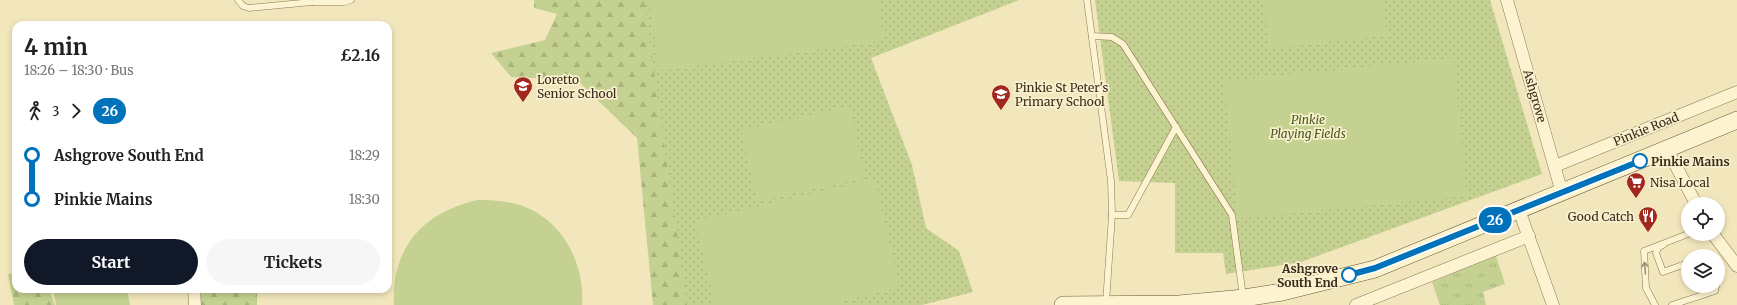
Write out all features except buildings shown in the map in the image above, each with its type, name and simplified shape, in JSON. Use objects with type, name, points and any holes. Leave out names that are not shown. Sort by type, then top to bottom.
[{"type":"main road","points":[[1063,305],[1244,302],[1375,268],[1562,193],[1737,120]]},
{"type":"street","name":"Ashgrove","points":[[1507,0],[1562,193]]},
{"type":"street","name":"Pinkie Road","points":[[1555,166],[1737,92]]},
{"type":"street","points":[[1667,149],[1692,197]]},
{"type":"street","points":[[1519,210],[1553,305]]},
{"type":"street","points":[[1356,305],[1529,236]]},
{"type":"street","points":[[1718,241],[1737,266]]},
{"type":"street","points":[[194,293],[195,305]]},
{"type":"lane","points":[[238,0],[243,6],[249,8],[311,1],[344,2],[351,0]]},
{"type":"lane","points":[[1087,0],[1111,181],[1112,215],[1106,304]]},
{"type":"lane","points":[[1092,36],[1112,38],[1123,44],[1232,215],[1244,302]]},
{"type":"lane","points":[[1112,215],[1128,215],[1176,127]]},
{"type":"lane","points":[[1655,305],[1646,288],[1644,251],[1681,237]]},
{"type":"lane","points":[[1673,240],[1658,248],[1656,253],[1663,272],[1681,266]]},
{"type":"lane","points":[[1672,305],[1706,293]]},
{"type":"green space","points":[[534,0],[645,0],[695,305],[653,305],[637,138],[577,80],[511,77],[491,53],[545,40],[557,14],[534,8]]},
{"type":"green space","points":[[644,0],[1019,0],[871,58],[912,165],[926,228],[959,251],[973,292],[922,305],[687,305]]},
{"type":"green space","points":[[649,0],[878,0],[884,41],[659,71]]},
{"type":"green space","name":"Pinkie Playing Fields","points":[[1095,0],[1490,0],[1542,174],[1301,262],[1226,274],[1223,253],[1175,253],[1175,183],[1119,181]]},
{"type":"green space","points":[[1264,0],[1383,0],[1387,35],[1269,49]]},
{"type":"green space","points":[[1454,58],[1467,196],[1238,219],[1224,81]]},
{"type":"green space","points":[[850,106],[865,178],[757,201],[741,130]]},
{"type":"green space","points":[[875,179],[900,288],[826,305],[715,305],[695,221]]},
{"type":"green space","points":[[477,200],[499,201],[520,205],[535,212],[548,221],[559,232],[568,244],[575,259],[582,289],[582,305],[394,305],[394,284],[398,266],[405,250],[414,236],[426,224],[441,214],[458,206]]},
{"type":"green space","points":[[1496,256],[1505,284],[1483,292],[1486,305],[1440,305],[1432,282]]},
{"type":"green space","points":[[8,274],[12,274],[12,293],[50,293],[55,305],[14,305]]},
{"type":"green space","points":[[54,293],[128,293],[130,305],[56,305]]},
{"type":"green space","points":[[200,293],[257,293],[257,305],[201,305]]},
{"type":"bus line","name":"26","points":[[1349,275],[1375,268],[1640,161]]},
{"type":"place","name":"Loretto Senior School","points":[[523,103]]},
{"type":"place","name":"Pinkie St Peter's Primary School","points":[[1001,111]]},
{"type":"place","name":"Pinkie Mains","points":[[1640,161]]},
{"type":"place","name":"Nisa Local","points":[[1636,199]]},
{"type":"place","name":"Good Catch","points":[[1648,233]]},
{"type":"place","name":"Ashgrove South End","points":[[1349,275]]}]
